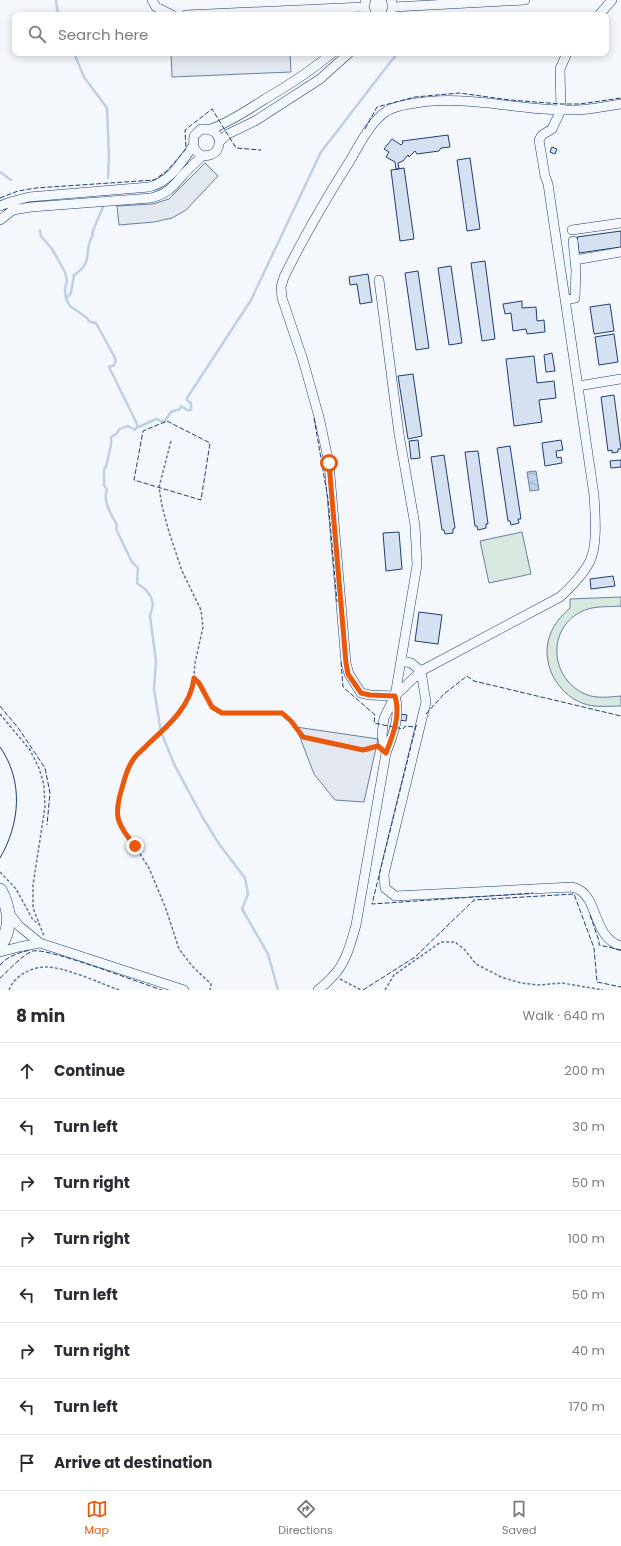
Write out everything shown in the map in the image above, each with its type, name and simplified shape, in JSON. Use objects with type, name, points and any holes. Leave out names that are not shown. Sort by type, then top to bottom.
[{"type":"highway","points":[[0,890],[9,913],[8,928],[0,946]]},
{"type":"street","points":[[152,0],[156,7],[166,12]]},
{"type":"street","points":[[391,7],[526,0]]},
{"type":"street","points":[[602,12],[612,0]]},
{"type":"street","points":[[294,12],[366,10]]},
{"type":"street","points":[[0,206],[29,197],[158,185],[167,179],[181,164],[193,146],[194,136],[201,129],[211,129],[222,125],[312,70],[328,56]]},
{"type":"street","points":[[0,220],[13,210],[31,207],[150,198],[162,195],[171,189],[203,156],[211,155],[218,150],[220,142],[228,134],[255,121],[320,79],[345,56]]},
{"type":"street","points":[[566,56],[560,69],[561,110],[552,129],[542,135],[539,140],[545,176],[548,184],[594,495],[596,530],[590,560],[575,583],[560,597],[421,671],[395,696],[370,695],[361,693],[348,674],[346,663],[329,463],[319,417],[303,360],[282,298],[281,287],[284,277],[325,200],[367,132],[379,117],[389,110],[403,105],[426,101],[463,100],[561,110],[576,110],[621,104]]},
{"type":"street","points":[[211,129],[217,134],[220,142]]},
{"type":"street","points":[[193,146],[196,152],[203,156]]},
{"type":"street","points":[[158,185],[162,195]]},
{"type":"street","points":[[572,230],[621,223]]},
{"type":"street","points":[[565,300],[575,298],[576,270],[573,241]]},
{"type":"street","points":[[558,253],[574,255],[621,252]]},
{"type":"street","points":[[318,990],[334,976],[349,948],[356,925],[386,753],[382,736],[384,718],[395,696],[417,565],[415,525],[399,434],[379,280]]},
{"type":"street","points":[[578,386],[621,379]]},
{"type":"street","points":[[402,661],[411,663],[421,671],[426,702],[384,874],[385,888],[395,896],[572,887],[582,891],[604,933],[616,945],[621,946]]},
{"type":"street","points":[[9,913],[19,926],[40,943],[184,990]]},
{"type":"street","points":[[0,952],[40,943]]},
{"type":"path","points":[[171,441],[159,488],[162,506],[182,571],[201,610],[203,627],[195,663],[193,687],[188,699],[178,714],[135,757],[127,772],[119,796],[116,815],[122,830],[135,846],[149,868],[166,909],[179,948],[192,968],[211,984],[210,990]]},
{"type":"path","points":[[194,678],[199,683],[212,707],[222,713],[282,713],[291,721],[303,737],[363,750],[378,746],[386,753]]},
{"type":"path","points":[[0,714],[30,750],[39,768],[44,785],[45,807],[33,885],[33,908],[40,925],[32,920],[16,889],[0,872]]},
{"type":"path","points":[[385,990],[394,975],[441,942],[455,942],[476,964],[501,977],[521,983],[538,985],[562,983],[603,990]]},
{"type":"path","points":[[9,990],[18,977],[30,970],[45,967],[59,968],[119,990]]},
{"type":"path","points":[[334,976],[361,990]]},
{"type":"shaded area","points":[[171,56],[290,56],[291,72],[172,77]]},
{"type":"shaded area","points":[[205,163],[218,176],[186,210],[172,218],[154,222],[119,225],[117,206],[153,204],[169,199]]},
{"type":"shaded area","points":[[522,532],[531,574],[489,583],[480,541]]},
{"type":"shaded area","points":[[621,597],[621,606],[592,608],[575,616],[565,625],[559,637],[557,650],[558,663],[564,675],[573,686],[585,694],[594,697],[621,696],[621,706],[587,705],[565,692],[552,675],[547,655],[547,645],[550,635],[558,620],[570,608],[570,599]]},
{"type":"shaded area","points":[[296,727],[378,739],[364,802],[335,800],[314,774]]},
{"type":"water","points":[[536,471],[539,490],[530,491],[527,472]]},
{"type":"building","points":[[448,135],[450,147],[441,148],[439,151],[417,154],[415,151],[409,157],[408,155],[403,161],[398,163],[399,169],[396,169],[395,162],[386,157],[389,152],[384,149],[392,139],[401,145],[403,143],[402,141]]},
{"type":"building","points":[[552,147],[557,149],[555,154],[550,152]]},
{"type":"building","points":[[470,158],[480,229],[467,231],[457,160]]},
{"type":"building","points":[[404,168],[414,239],[400,241],[391,170]]},
{"type":"building","points":[[621,231],[621,247],[579,253],[577,237]]},
{"type":"building","points":[[485,261],[495,339],[482,341],[471,263]]},
{"type":"building","points":[[451,266],[462,343],[449,345],[438,268]]},
{"type":"building","points":[[418,271],[429,348],[416,350],[405,273]]},
{"type":"building","points":[[368,274],[372,302],[360,304],[357,284],[350,285],[349,277]]},
{"type":"building","points":[[522,301],[522,308],[536,307],[537,321],[544,320],[545,332],[527,334],[526,329],[513,331],[511,313],[505,314],[503,304]]},
{"type":"building","points":[[610,304],[614,331],[594,334],[590,307]]},
{"type":"building","points":[[614,334],[618,362],[599,365],[595,337]]},
{"type":"building","points":[[552,353],[555,371],[546,372],[544,355]]},
{"type":"building","points":[[534,356],[537,383],[554,381],[556,398],[539,400],[542,422],[514,426],[506,359]]},
{"type":"building","points":[[413,374],[422,436],[408,439],[398,376]]},
{"type":"building","points":[[614,395],[621,449],[618,449],[618,452],[612,453],[612,450],[608,451],[601,397]]},
{"type":"building","points":[[418,440],[420,458],[411,459],[409,441]]},
{"type":"building","points":[[561,440],[563,450],[556,451],[557,458],[561,457],[562,463],[545,466],[542,443]]},
{"type":"building","points":[[510,446],[521,519],[518,519],[519,523],[511,525],[510,521],[508,521],[497,448]]},
{"type":"building","points":[[478,451],[488,524],[486,524],[486,528],[478,530],[477,526],[475,526],[465,452]]},
{"type":"building","points":[[444,455],[455,528],[453,529],[453,533],[445,534],[444,530],[442,530],[431,457]]},
{"type":"building","points":[[621,460],[621,467],[611,468],[610,461]]},
{"type":"building","points":[[399,532],[402,569],[386,571],[383,533]]},
{"type":"building","points":[[613,576],[615,586],[591,589],[590,579]]},
{"type":"building","points":[[419,612],[442,615],[438,644],[415,641]]},
{"type":"building","points":[[400,714],[407,715],[406,721],[399,720]]},
{"type":"waterway","points":[[56,0],[58,12]]},
{"type":"waterway","points":[[75,56],[84,77],[107,108],[109,157],[108,178]]},
{"type":"waterway","points":[[139,427],[156,419],[164,422],[171,412],[180,409],[181,406],[187,410],[191,410],[191,403],[187,400],[187,398],[251,300],[321,152],[396,56]]},
{"type":"waterway","points":[[0,172],[11,180]]},
{"type":"waterway","points":[[66,299],[71,293],[74,275],[85,265],[88,246],[93,235],[92,233],[103,207]]},
{"type":"waterway","points":[[40,230],[41,236],[52,249],[65,272],[67,281],[65,289],[66,299],[70,306],[86,317],[90,322],[96,323],[114,356],[116,361],[114,365],[109,367],[137,424],[135,430],[128,426],[122,428]]},
{"type":"waterway","points":[[120,429],[111,437],[111,445],[106,467],[104,469],[104,485],[107,490],[106,498],[108,508],[117,525],[116,529],[132,562],[138,568],[137,583],[146,590],[151,597],[153,605],[150,616],[156,661],[154,689],[161,732],[175,766],[203,818],[219,844],[245,878],[248,894],[242,909],[268,954],[278,990]]},
{"type":"tram line","points":[[0,747],[8,760],[16,788],[15,817],[12,831],[0,858]]},
{"type":"fence","points":[[365,129],[377,107],[415,97],[459,93],[510,100],[561,104],[580,104],[621,98]]},
{"type":"fence","points":[[0,198],[18,191],[36,188],[154,180],[167,171],[186,149],[185,130],[212,109],[236,148],[261,150]]},
{"type":"fence","points":[[314,418],[328,499],[337,602]]},
{"type":"fence","points":[[167,421],[210,443],[201,500],[134,480],[143,431],[167,421]]},
{"type":"fence","points":[[341,662],[343,687],[375,715],[374,723],[403,729],[405,726],[415,727],[417,725]]},
{"type":"fence","points":[[426,714],[444,694],[467,676],[474,681],[621,716]]},
{"type":"fence","points":[[0,706],[19,729],[45,768],[50,793],[47,825]]},
{"type":"fence","points":[[416,726],[372,904],[533,893]]},
{"type":"fence","points":[[363,990],[415,957],[474,900],[574,894],[594,948],[597,982],[621,987]]},
{"type":"fence","points":[[590,915],[599,945],[621,950]]},
{"type":"fence","points":[[0,965],[6,959],[21,952],[30,950]]},
{"type":"fence","points":[[0,978],[20,959],[29,953],[33,951],[41,951],[75,960],[162,990]]},
{"type":"route","points":[[135,846],[122,830],[116,815],[119,796],[127,772],[135,757],[178,714],[188,699],[193,687],[194,678],[199,683],[212,707],[222,713],[282,713],[291,721],[303,737],[363,750],[378,746],[386,753],[394,733],[398,705],[395,696],[387,694],[370,695],[361,693],[348,674],[329,463]]}]
